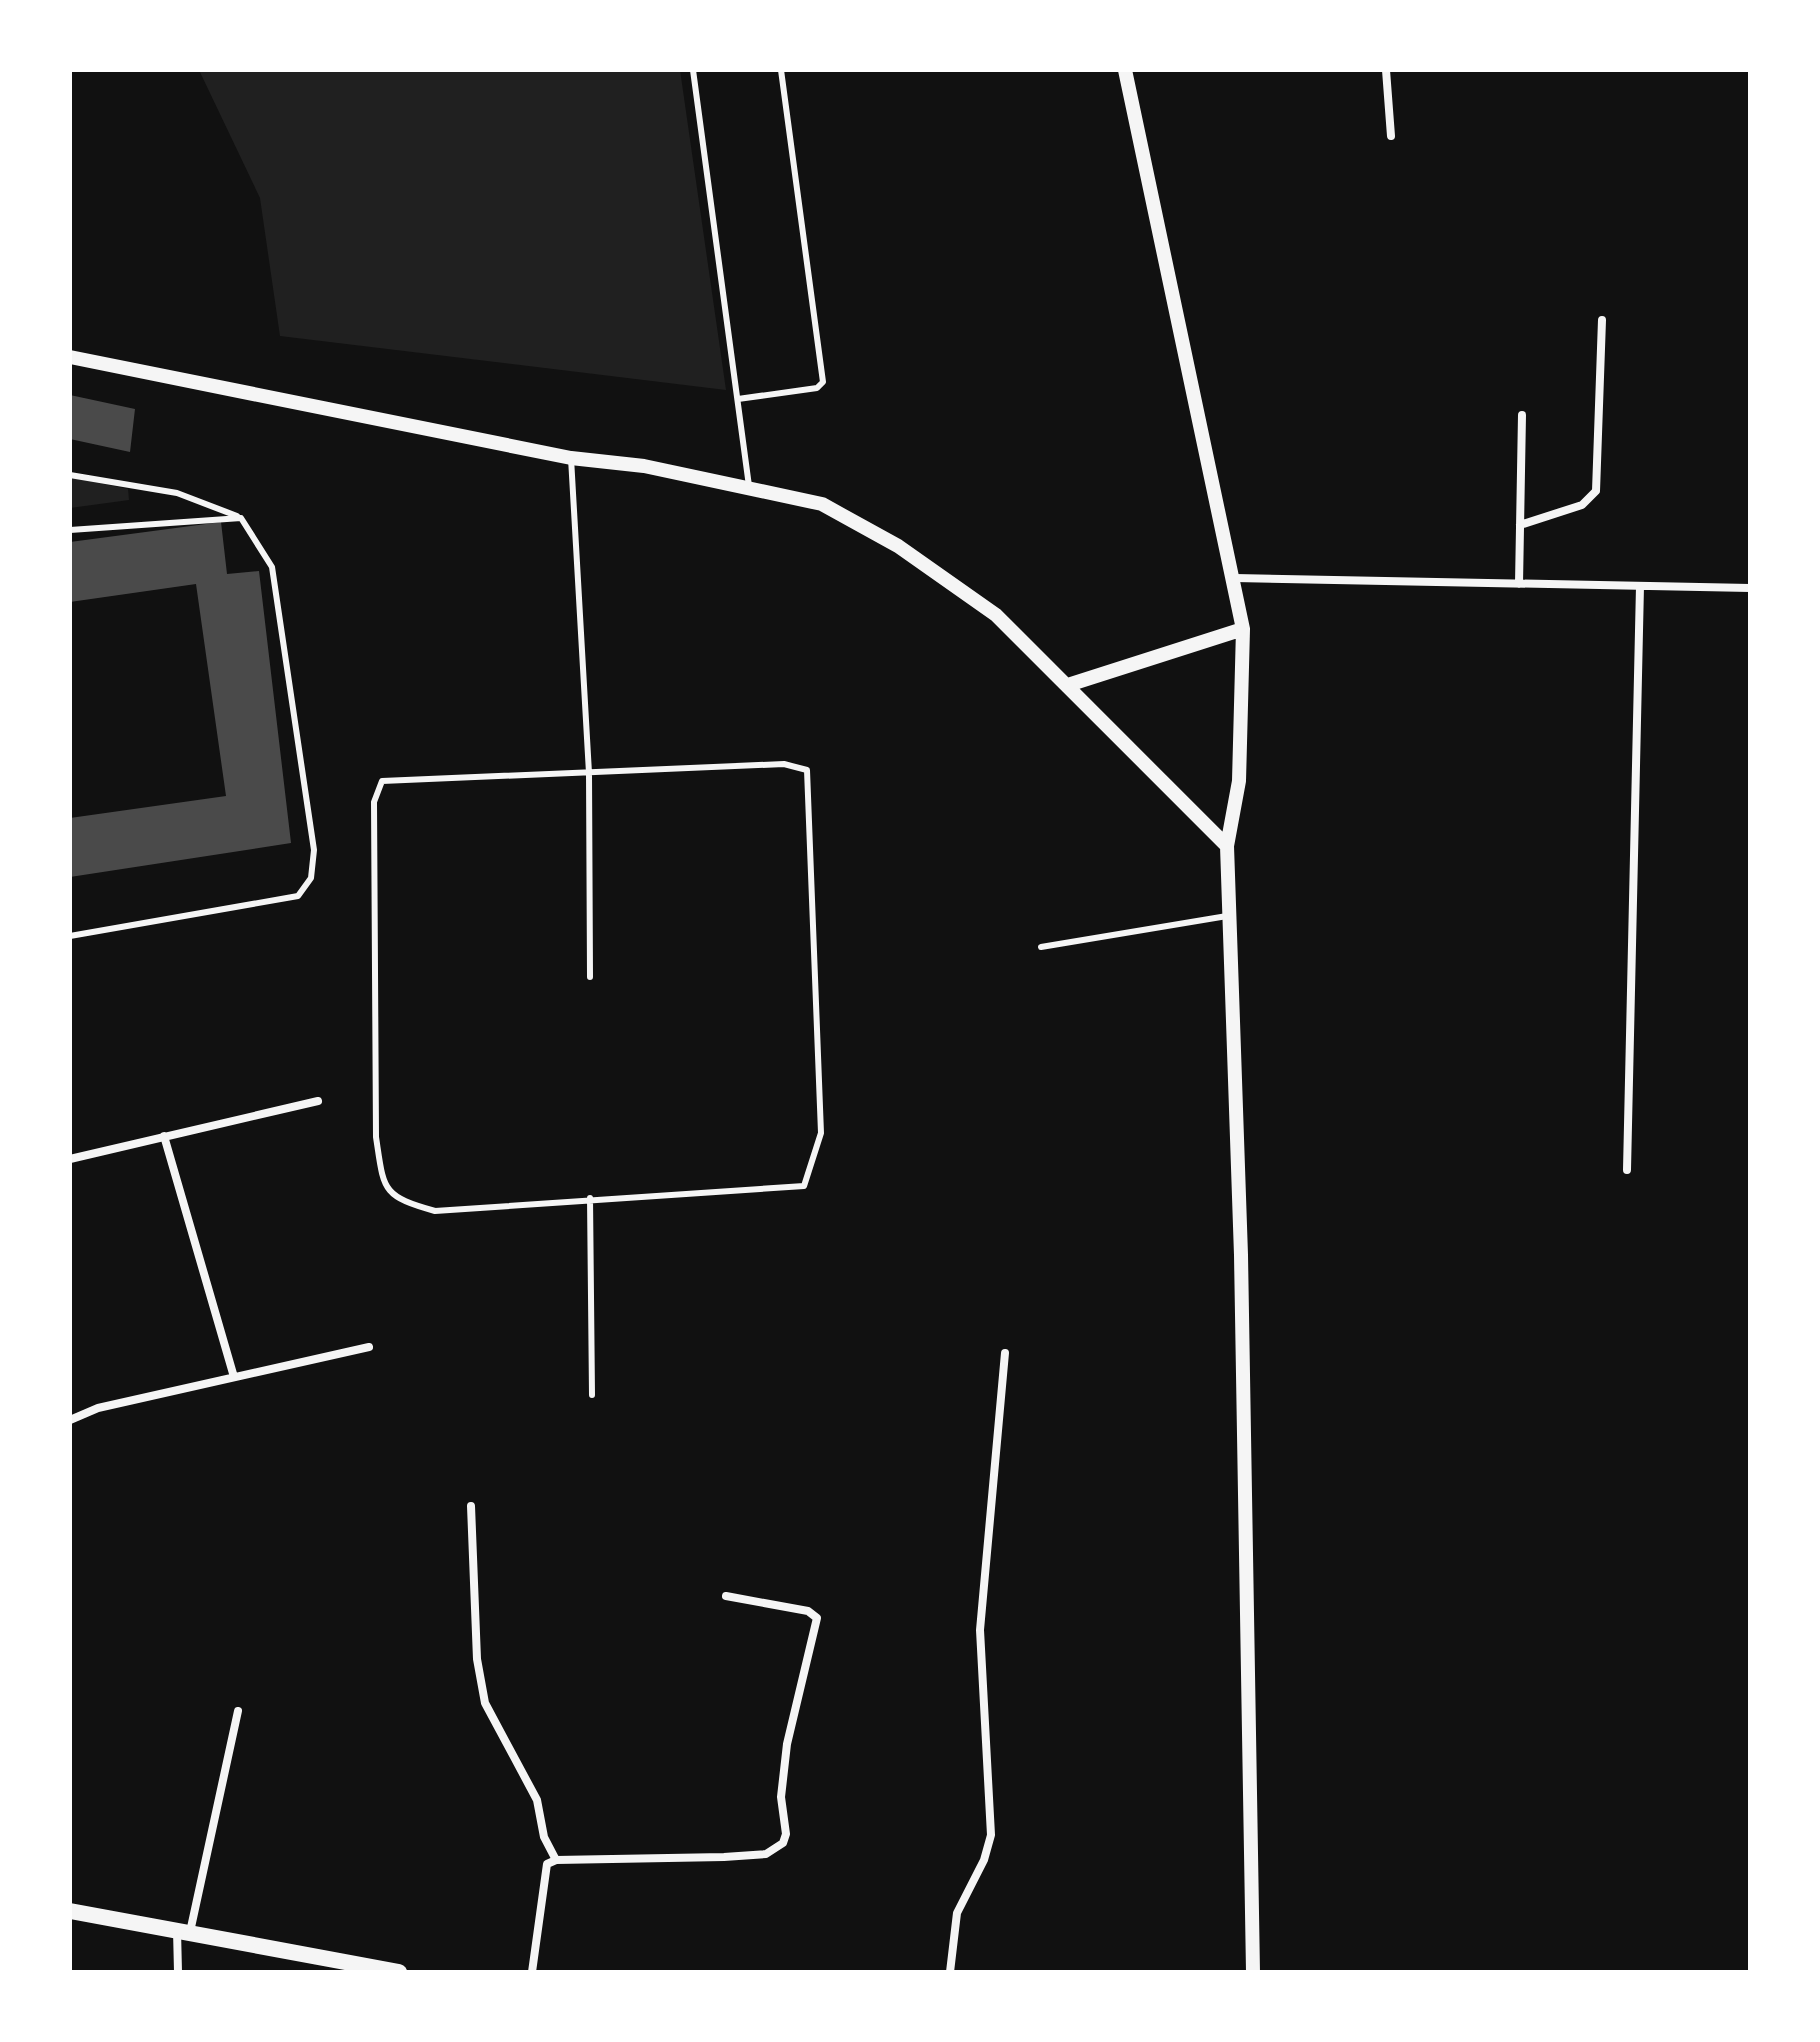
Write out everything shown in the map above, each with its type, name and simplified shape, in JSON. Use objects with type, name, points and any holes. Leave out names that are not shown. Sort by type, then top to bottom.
[{"type":"main road","points":[[70,1911],[399,1972]]},
{"type":"street","points":[[1125,70],[1235,578],[1243,629],[1239,781],[1227,846],[1227,916],[1241,1255],[1253,1972]]},
{"type":"street","points":[[1386,70],[1391,136]]},
{"type":"street","points":[[1520,525],[1582,505],[1596,491],[1602,320]]},
{"type":"street","points":[[70,357],[571,458],[644,466],[749,486],[822,504],[898,546],[996,615],[1227,846]]},
{"type":"street","points":[[1519,584],[1522,415]]},
{"type":"street","points":[[1235,578],[1750,588]]},
{"type":"street","points":[[1627,1170],[1640,586]]},
{"type":"street","points":[[1068,685],[1243,629]]},
{"type":"street","points":[[70,1159],[318,1101]]},
{"type":"street","points":[[164,1136],[234,1377]]},
{"type":"street","points":[[70,1420],[98,1408],[369,1347]]},
{"type":"street","points":[[950,1972],[957,1913],[984,1860],[991,1835],[980,1630],[1005,1353]]},
{"type":"street","points":[[471,1506],[477,1659],[485,1703],[537,1800],[544,1837],[556,1860]]},
{"type":"street","points":[[532,1972],[547,1864],[556,1860],[766,1854],[783,1843],[786,1834],[781,1797],[787,1744],[817,1618],[808,1611],[726,1596]]},
{"type":"street","points":[[178,1972],[184,1931],[238,1711]]},
{"type":"lane","points":[[693,70],[749,486]]},
{"type":"lane","points":[[738,399],[817,388],[823,382],[781,70]]},
{"type":"lane","points":[[571,458],[589,773],[590,977]]},
{"type":"lane","points":[[70,475],[177,493],[241,518],[272,567],[314,850],[311,878],[298,896],[70,936]]},
{"type":"lane","points":[[70,530],[241,518]]},
{"type":"lane","points":[[784,764],[807,770],[821,1133],[804,1186],[590,1198],[435,1211],[398,1201],[382,1181],[376,1137],[374,802],[382,781],[784,764]]},
{"type":"lane","points":[[1041,947],[1227,916]]},
{"type":"lane","points":[[590,1198],[592,1395]]},
{"type":"shaded area","points":[[199,70],[680,70],[726,390],[280,336],[260,198]]},
{"type":"shaded area","points":[[70,477],[128,489],[129,500],[70,508]]},
{"type":"building","points":[[70,395],[135,409],[130,452],[70,439]]},
{"type":"building","points":[[221,522],[227,574],[259,571],[291,843],[70,877],[70,818],[226,796],[196,584],[70,602],[70,542]]}]
